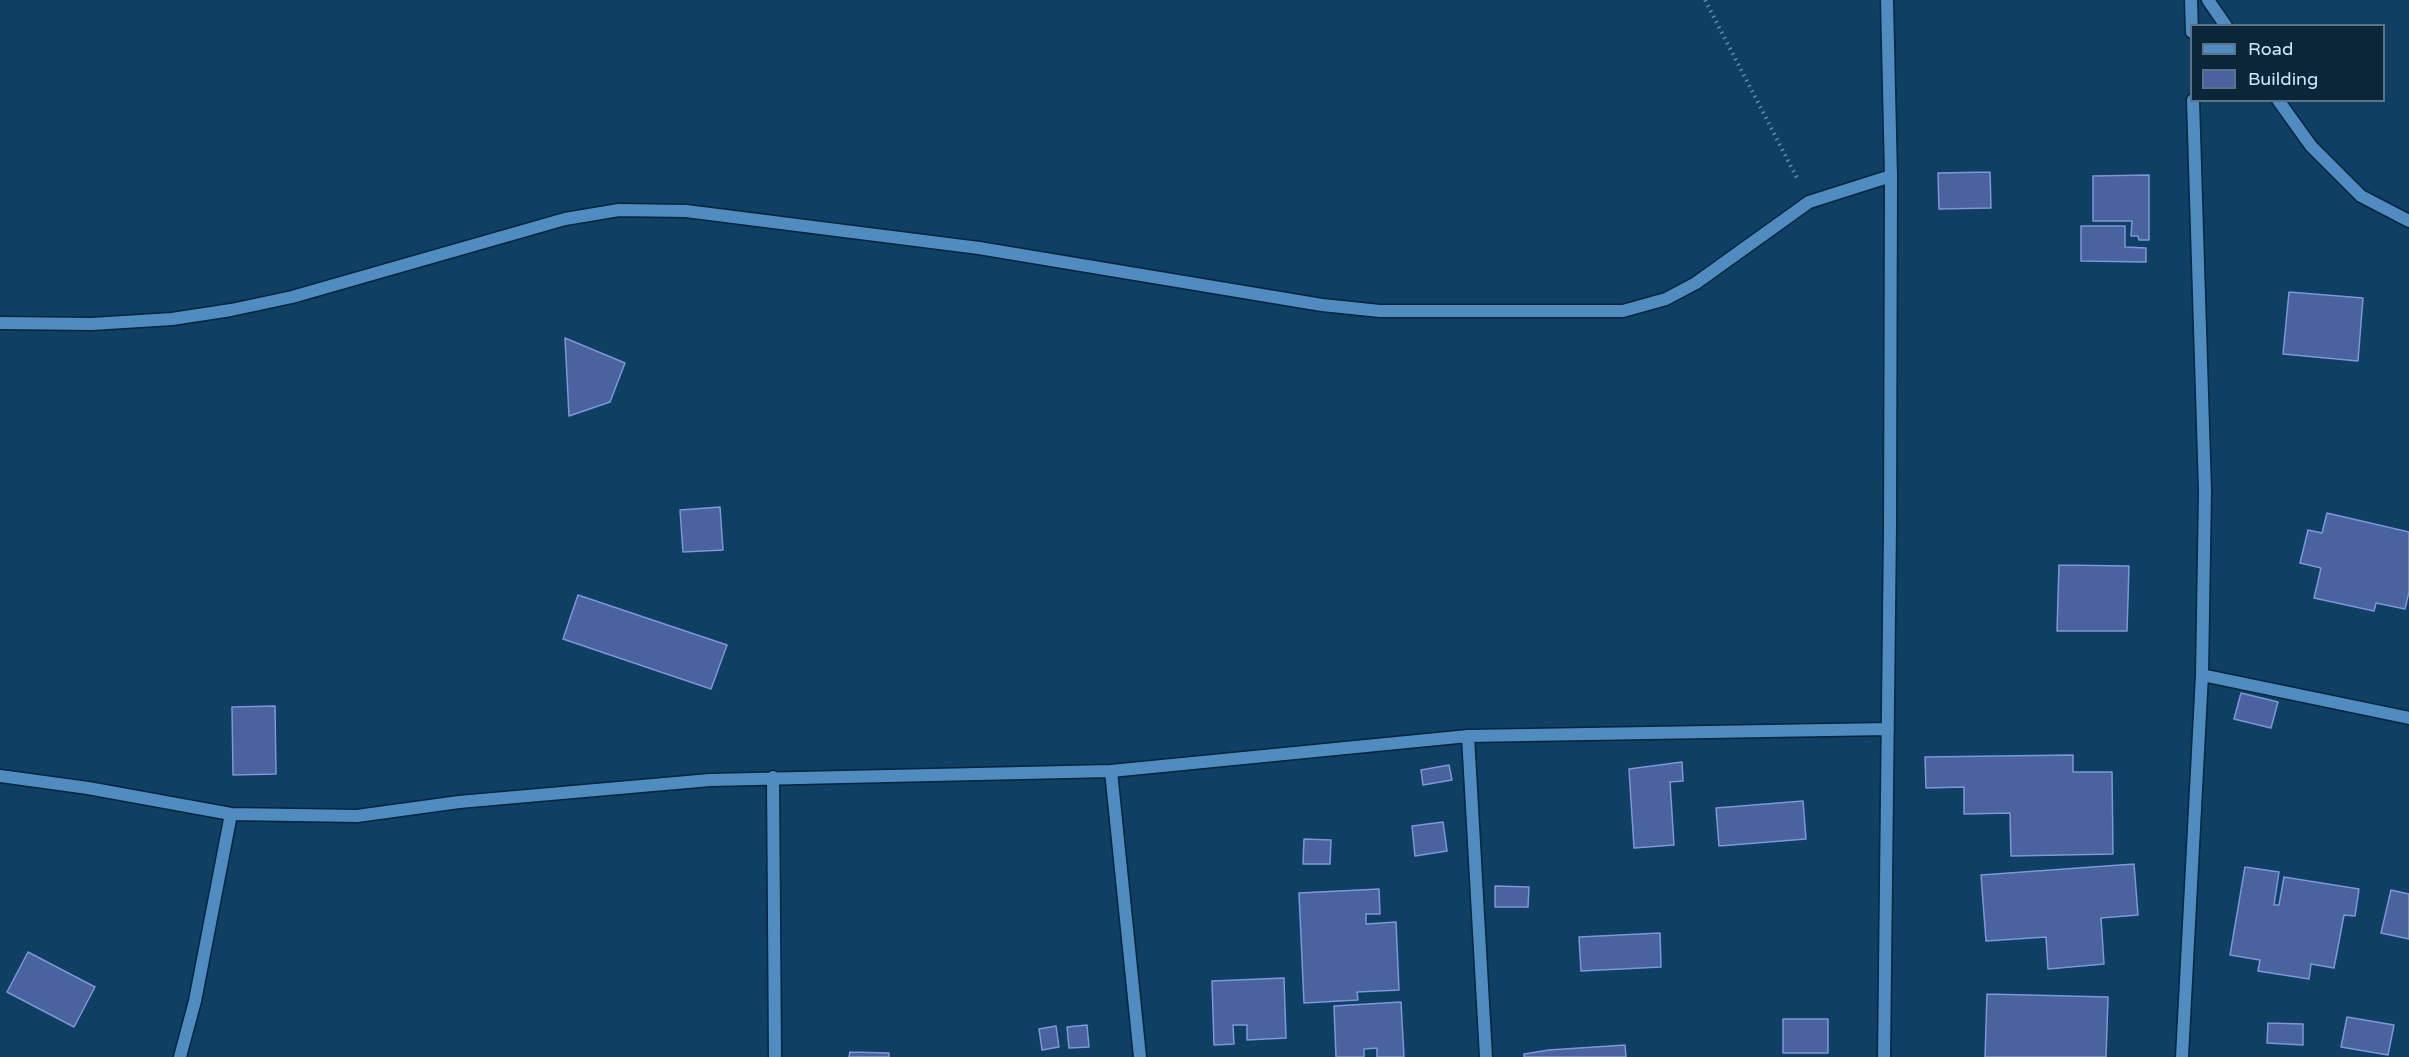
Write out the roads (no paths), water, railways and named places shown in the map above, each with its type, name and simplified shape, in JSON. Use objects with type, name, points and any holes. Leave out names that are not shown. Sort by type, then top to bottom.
[{"type":"street","points":[[1884,1057],[1891,176],[1887,0]]},
{"type":"street","points":[[2191,0],[2192,24]]},
{"type":"street","points":[[2208,0],[2225,24]]},
{"type":"street","points":[[2182,1057],[2202,675],[2205,491],[2193,102]]},
{"type":"street","points":[[2279,102],[2311,146],[2361,196],[2409,221]]},
{"type":"street","points":[[0,323],[92,324],[172,319],[231,310],[292,297],[565,219],[619,210],[686,211],[979,248],[1333,306],[1449,312],[1623,311],[1666,299],[1696,283],[1809,202],[1891,176]]},
{"type":"street","points":[[2202,675],[2409,717]]},
{"type":"street","points":[[0,776],[88,788],[231,814],[357,816],[459,802],[710,780],[1112,771],[1468,736],[1888,729]]},
{"type":"street","points":[[1468,736],[1486,1057]]},
{"type":"street","points":[[1112,771],[1140,1057]]},
{"type":"street","points":[[773,777],[775,1057]]},
{"type":"street","points":[[180,1057],[195,1001],[231,814]]}]
